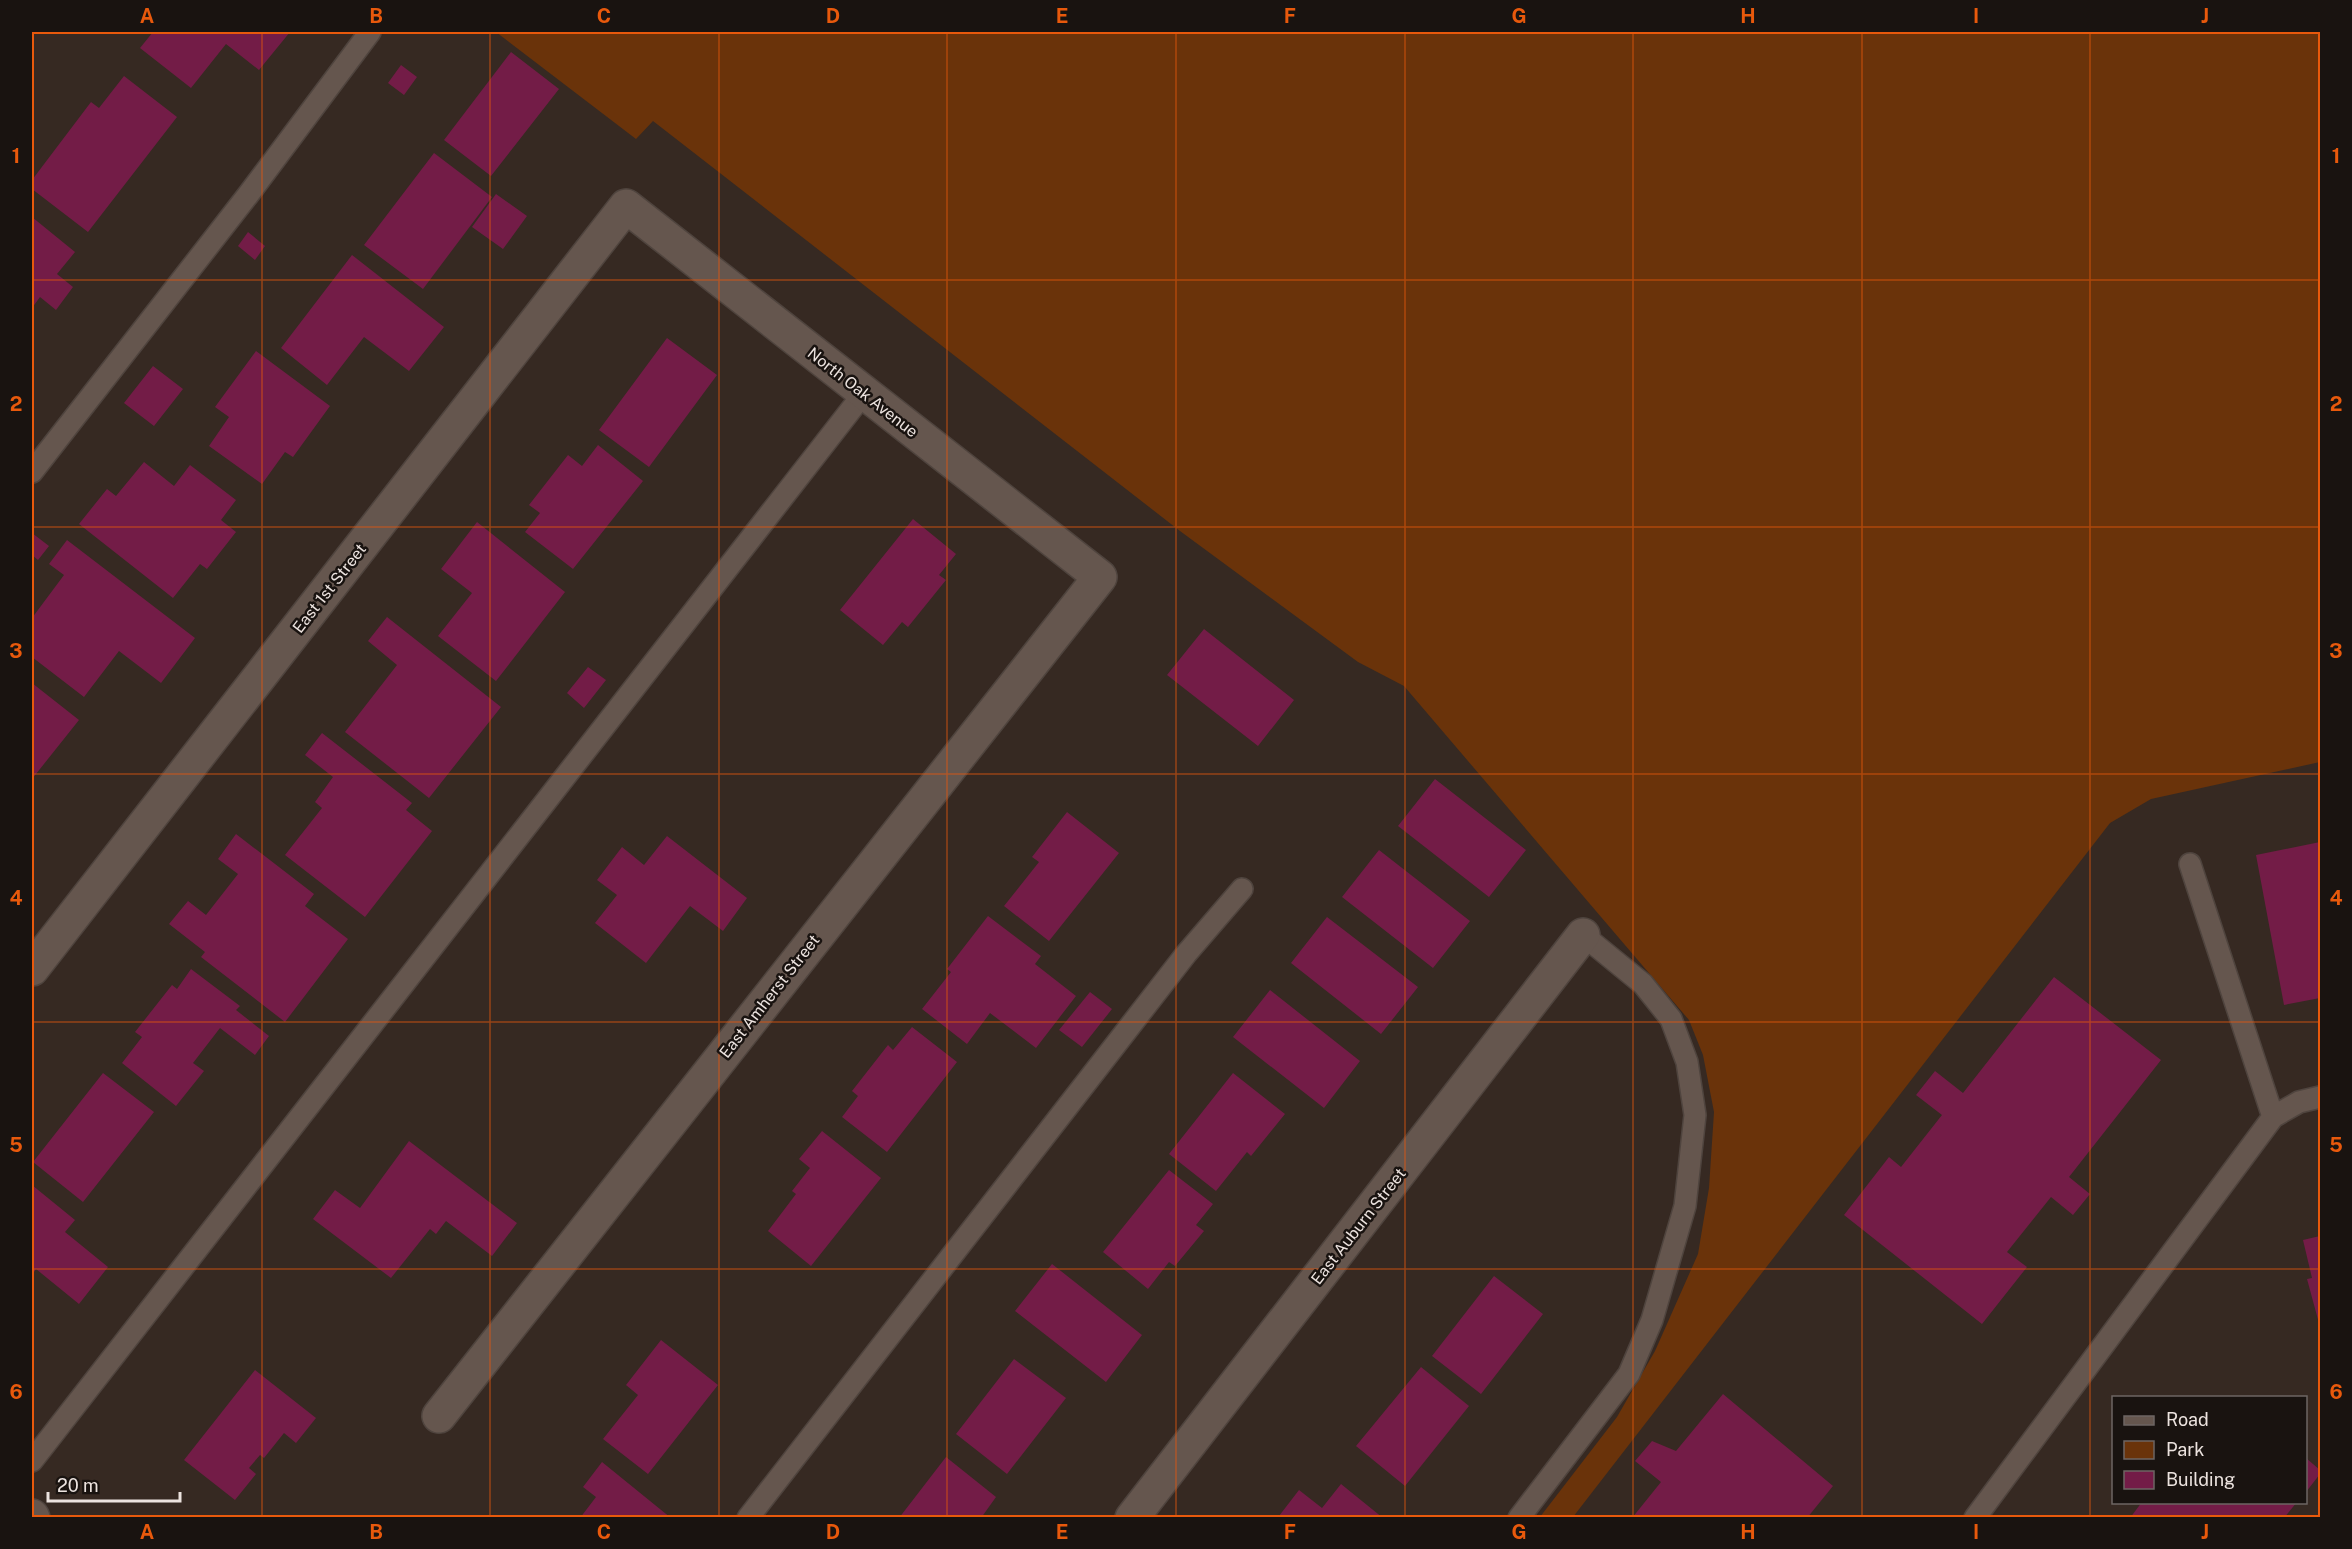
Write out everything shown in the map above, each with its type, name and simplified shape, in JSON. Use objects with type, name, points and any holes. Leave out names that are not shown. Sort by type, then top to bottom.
[{"type":"street","name":"North Oak Avenue","points":[[626,206],[1100,578]]},
{"type":"street","name":"East 1st Street","points":[[32,969],[626,206]]},
{"type":"street","name":"East Amherst Street","points":[[439,1416],[1100,578]]},
{"type":"street","name":"East Auburn Street","points":[[1132,1518],[1582,935]]},
{"type":"lane","points":[[32,472],[248,195],[370,32]]},
{"type":"lane","points":[[32,1461],[864,393]]},
{"type":"lane","points":[[2190,864],[2273,1118]]},
{"type":"lane","points":[[748,1518],[1186,954],[1242,889]]},
{"type":"lane","points":[[1519,1518],[1629,1374],[1652,1320],[1685,1206],[1695,1115],[1687,1062],[1671,1019],[1643,984],[1582,935]]},
{"type":"lane","points":[[1975,1518],[2273,1118],[2299,1102],[2320,1097]]},
{"type":"green space","points":[[496,32],[2320,32],[2320,762],[2151,799],[2110,823],[1573,1517],[1540,1517],[1617,1417],[1655,1351],[1698,1254],[1709,1188],[1714,1112],[1703,1055],[1689,1020],[1404,686],[1358,662],[1180,531],[653,121],[636,139]]},
{"type":"building","points":[[153,32],[290,32],[259,70],[226,44],[191,88],[140,48]]},
{"type":"building","points":[[511,52],[559,89],[491,176],[444,140]]},
{"type":"building","points":[[401,65],[417,77],[404,95],[388,83]]},
{"type":"building","points":[[124,76],[177,117],[88,232],[32,189],[32,180],[91,102],[99,108]]},
{"type":"building","points":[[434,153],[492,197],[423,289],[364,245]]},
{"type":"building","points":[[496,194],[527,216],[503,249],[472,227]]},
{"type":"building","points":[[32,217],[75,252],[57,274],[73,287],[56,310],[40,297],[32,308]]},
{"type":"building","points":[[248,232],[265,246],[255,260],[238,246]]},
{"type":"building","points":[[352,255],[444,327],[409,371],[364,337],[327,385],[281,348]]},
{"type":"building","points":[[667,338],[717,375],[649,467],[599,430]]},
{"type":"building","points":[[256,351],[330,406],[293,457],[285,452],[262,484],[209,446],[229,417],[215,407]]},
{"type":"building","points":[[153,366],[183,389],[154,426],[124,403]]},
{"type":"building","points":[[598,445],[643,481],[573,569],[525,532],[540,513],[529,505],[568,455],[582,466]]},
{"type":"building","points":[[144,462],[174,486],[190,465],[236,500],[221,520],[236,532],[207,569],[200,564],[173,598],[79,524],[107,489],[116,496]]},
{"type":"building","points":[[913,519],[956,554],[939,575],[946,580],[908,627],[902,622],[883,645],[840,610]]},
{"type":"building","points":[[477,522],[565,592],[496,681],[438,636],[472,593],[441,569]]},
{"type":"building","points":[[32,533],[49,546],[38,560],[32,555]]},
{"type":"building","points":[[67,540],[195,638],[161,683],[119,651],[84,697],[32,657],[32,618],[64,575],[49,564]]},
{"type":"building","points":[[387,617],[501,707],[429,798],[345,732],[397,665],[368,641]]},
{"type":"building","points":[[1204,629],[1294,700],[1258,746],[1167,675]]},
{"type":"building","points":[[588,667],[606,680],[584,708],[567,693]]},
{"type":"building","points":[[32,683],[79,720],[32,779]]},
{"type":"building","points":[[322,733],[412,803],[406,810],[432,831],[365,917],[285,855],[322,808],[315,802],[333,777],[305,755]]},
{"type":"building","points":[[1435,779],[1526,850],[1489,897],[1398,826]]},
{"type":"building","points":[[1067,812],[1119,853],[1049,941],[1004,906],[1039,862],[1032,857]]},
{"type":"building","points":[[236,834],[314,894],[305,906],[348,939],[285,1022],[201,957],[205,952],[169,924],[188,901],[206,915],[238,874],[218,859]]},
{"type":"building","points":[[667,836],[747,898],[723,931],[690,906],[646,963],[595,923],[617,895],[597,880],[622,847],[644,865]]},
{"type":"building","points":[[2320,842],[2320,998],[2284,1005],[2256,855]]},
{"type":"building","points":[[1379,850],[1470,921],[1433,968],[1342,897]]},
{"type":"building","points":[[988,916],[1041,956],[1035,964],[1076,996],[1036,1048],[990,1013],[967,1044],[922,1009],[951,972],[947,969]]},
{"type":"building","points":[[1327,917],[1418,987],[1381,1034],[1291,963]]},
{"type":"building","points":[[191,969],[240,1006],[236,1010],[269,1036],[255,1055],[220,1028],[193,1063],[204,1071],[176,1106],[122,1063],[142,1037],[135,1032],[172,985],[177,989]]},
{"type":"building","points":[[2054,977],[2161,1060],[2069,1177],[2090,1194],[2073,1215],[2051,1197],[2007,1252],[2027,1267],[1982,1324],[1844,1215],[1889,1157],[1901,1167],[1942,1115],[1916,1095],[1935,1071],[1963,1093]]},
{"type":"building","points":[[1270,990],[1360,1061],[1324,1108],[1233,1037]]},
{"type":"building","points":[[1090,992],[1112,1009],[1082,1047],[1059,1030]]},
{"type":"building","points":[[912,1027],[957,1062],[887,1152],[842,1117],[858,1096],[852,1091],[888,1045],[893,1050]]},
{"type":"building","points":[[103,1073],[154,1112],[83,1202],[33,1162]]},
{"type":"building","points":[[1233,1073],[1285,1114],[1251,1156],[1247,1152],[1216,1191],[1169,1154]]},
{"type":"building","points":[[822,1131],[881,1178],[811,1266],[768,1231],[796,1194],[792,1191],[810,1168],[799,1159]]},
{"type":"building","points":[[409,1141],[517,1223],[492,1256],[446,1221],[436,1234],[430,1229],[391,1278],[313,1219],[335,1190],[360,1208]]},
{"type":"building","points":[[1169,1170],[1213,1204],[1196,1225],[1204,1231],[1175,1266],[1169,1262],[1148,1289],[1103,1252]]},
{"type":"building","points":[[32,1185],[75,1220],[65,1232],[108,1267],[79,1304],[36,1269],[32,1275]]},
{"type":"building","points":[[2320,1236],[2320,1327],[2307,1279],[2312,1278],[2303,1240]]},
{"type":"building","points":[[1052,1264],[1142,1335],[1106,1382],[1015,1311]]},
{"type":"building","points":[[1494,1276],[1543,1314],[1481,1394],[1432,1356]]},
{"type":"building","points":[[661,1340],[718,1385],[648,1474],[603,1439],[638,1395],[626,1385]]},
{"type":"building","points":[[1014,1359],[1066,1398],[1007,1474],[956,1434]]},
{"type":"building","points":[[1421,1367],[1469,1406],[1405,1486],[1356,1446]]},
{"type":"building","points":[[255,1370],[316,1418],[296,1443],[284,1433],[264,1458],[260,1455],[249,1468],[256,1474],[235,1500],[184,1460]]},
{"type":"building","points":[[1723,1394],[1833,1486],[1807,1518],[1632,1518],[1661,1482],[1635,1461],[1652,1441],[1676,1451]]},
{"type":"building","points":[[946,1457],[996,1497],[981,1518],[899,1518]]},
{"type":"building","points":[[2307,1459],[2320,1470],[2320,1474],[2307,1491]]},
{"type":"building","points":[[602,1462],[671,1518],[580,1518],[596,1497],[583,1487]]},
{"type":"building","points":[[1341,1484],[1383,1518],[1279,1516],[1299,1490],[1322,1508]]},
{"type":"building","points":[[2140,1504],[2295,1504],[2284,1518],[2130,1518]]}]
